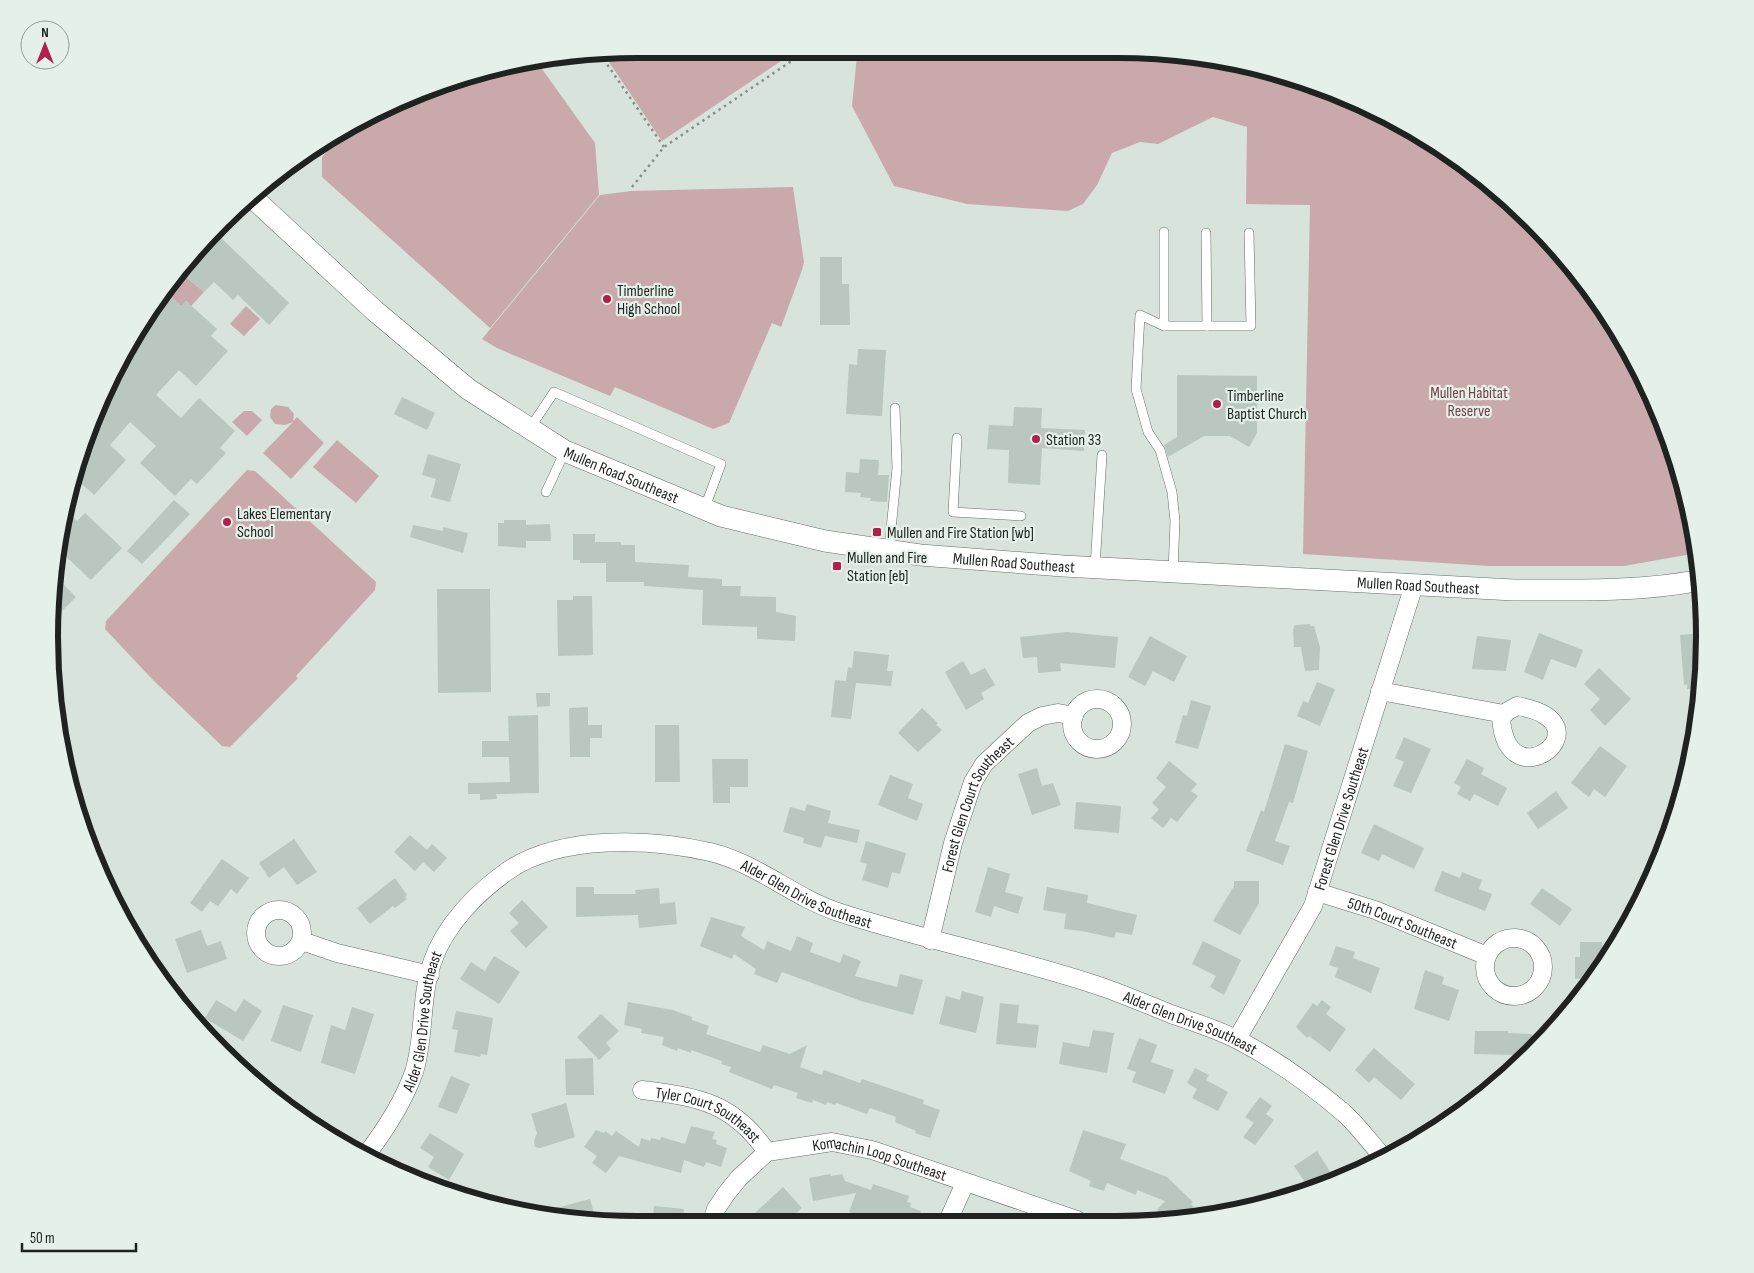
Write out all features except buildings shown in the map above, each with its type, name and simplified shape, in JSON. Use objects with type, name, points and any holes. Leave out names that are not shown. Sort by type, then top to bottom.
[{"type":"street","name":"Mullen Road Southeast","points":[[256,200],[375,310],[468,389],[565,451],[704,510],[749,524],[889,551],[1095,568],[1514,590],[1585,590],[1656,586],[1694,581]]},
{"type":"street","name":"Forest Glen Drive Southeast","points":[[1237,1039],[1312,906],[1414,585]]},
{"type":"street","points":[[1380,691],[1504,714]]},
{"type":"street","name":"Forest Glen Court Southeast","points":[[930,940],[953,844],[973,782],[984,764],[1028,723],[1042,716],[1058,713],[1074,716]]},
{"type":"street","name":"Alder Glen Drive Southeast","points":[[370,1150],[389,1125],[401,1103],[415,1068],[432,963],[445,937],[482,891],[510,869],[533,856],[570,847],[597,844],[668,845],[711,852],[746,864],[832,910],[930,940],[1104,988],[1237,1039],[1296,1077],[1346,1115],[1379,1153]]},
{"type":"street","name":"50th Court Southeast","points":[[1317,892],[1375,910],[1487,956]]},
{"type":"street","points":[[302,941],[337,953],[430,975]]},
{"type":"street","name":"Tyler Court Southeast","points":[[642,1090],[682,1095],[715,1104],[742,1120],[767,1152]]},
{"type":"street","name":"Komachin Loop Southeast","points":[[767,1152],[817,1143],[853,1145],[1065,1216]]},
{"type":"street","points":[[714,1216],[716,1209],[732,1186],[767,1152]]},
{"type":"street","points":[[950,1216],[965,1183]]},
{"type":"lane","points":[[1164,232],[1164,326]]},
{"type":"lane","points":[[1173,572],[1175,521],[1172,492],[1160,450],[1148,432],[1136,389],[1140,315],[1164,326],[1251,326],[1250,233]]},
{"type":"lane","points":[[1206,234],[1207,326]]},
{"type":"lane","points":[[530,428],[554,392],[721,464],[704,510]]},
{"type":"lane","points":[[889,551],[897,468],[895,408]]},
{"type":"lane","points":[[957,438],[953,512],[1021,516]]},
{"type":"lane","points":[[546,492],[565,451]]},
{"type":"lane","points":[[1095,568],[1102,455]]},
{"type":"path","points":[[632,187],[664,147],[793,60],[791,57]]},
{"type":"path","points":[[603,59],[664,147]]},
{"type":"green space","points":[[787,57],[662,141],[607,59]]},
{"type":"green space","name":"Mullen Habitat Reserve","points":[[857,57],[1118,57],[1193,62],[1267,77],[1304,88],[1374,117],[1439,155],[1470,177],[1527,227],[1577,284],[1619,347],[1637,380],[1652,415],[1666,450],[1677,487],[1691,554],[1624,566],[1489,566],[1303,554],[1310,205],[1246,204],[1247,127],[1213,117],[1158,144],[1140,142],[1112,153],[1097,185],[1083,204],[1068,211],[967,204],[894,186],[852,106]]},
{"type":"green space","points":[[540,66],[595,143],[599,195],[490,328],[322,177],[322,157],[335,142],[347,135],[380,117],[415,102],[450,88],[487,77]]},
{"type":"green space","points":[[793,187],[804,262],[802,270],[781,327],[772,323],[729,423],[713,429],[615,387],[610,396],[497,348],[482,339],[600,195],[631,191]]},
{"type":"green space","points":[[186,277],[204,292],[191,306],[186,301],[181,306],[169,295]]},
{"type":"green space","points":[[246,306],[260,319],[244,336],[230,324]]},
{"type":"green space","points":[[276,405],[288,407],[294,414],[293,421],[297,417],[324,443],[291,479],[263,453],[293,422],[285,425],[275,424],[270,417],[271,409]]},
{"type":"green space","points":[[244,411],[252,411],[262,420],[247,436],[232,422]]},
{"type":"green space","points":[[337,440],[379,476],[356,503],[313,467]]},
{"type":"green space","points":[[247,470],[255,471],[376,582],[375,590],[296,676],[298,678],[230,747],[222,746],[153,680],[105,629],[106,621]]},
{"type":"place","name":"Timberline High School","points":[[607,299]]},
{"type":"place","name":"Timberline Baptist Church","points":[[1217,404]]},
{"type":"place","name":"Station 33","points":[[1036,439]]},
{"type":"place","name":"Lakes Elementary School","points":[[227,522]]},
{"type":"place","name":"Mullen and Fire Station [wb]","points":[[877,532]]},
{"type":"place","name":"Mullen and Fire Station [eb]","points":[[837,566]]}]
